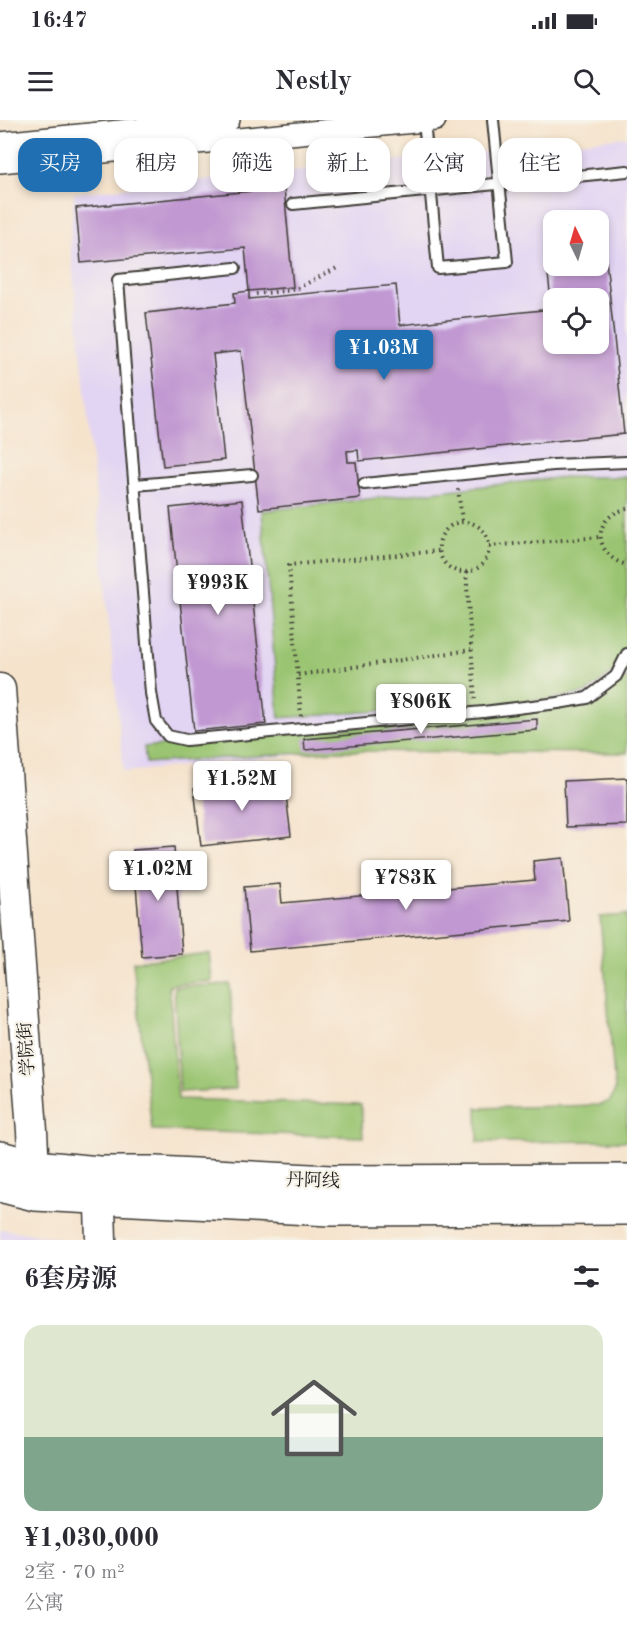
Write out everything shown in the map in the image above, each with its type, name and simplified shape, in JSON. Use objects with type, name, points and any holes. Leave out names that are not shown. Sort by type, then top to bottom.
[{"type":"highway","name":"丹阿线","points":[[0,1158],[34,1180]]},
{"type":"highway","name":"丹阿线","points":[[99,1185],[156,1173],[331,1182],[627,1181]]},
{"type":"highway","name":"丹阿线","points":[[0,1185],[34,1180],[330,1209],[627,1208]]},
{"type":"street","points":[[0,143],[229,120]]},
{"type":"street","points":[[0,162],[429,121]]},
{"type":"street","name":"学院街","points":[[0,689],[34,1180]]},
{"type":"street","points":[[99,1185],[101,1240]]},
{"type":"lane","points":[[493,120],[498,173]]},
{"type":"lane","points":[[429,121],[429,138]]},
{"type":"lane","points":[[582,176],[627,171]]},
{"type":"lane","points":[[293,204],[419,192]]},
{"type":"lane","points":[[430,192],[438,268],[507,262],[500,192]]},
{"type":"lane","points":[[235,268],[118,280],[151,693],[156,721],[168,736],[186,740],[476,712],[586,698],[616,676],[627,654]]},
{"type":"lane","points":[[364,484],[553,465],[627,462]]},
{"type":"lane","points":[[135,485],[252,476]]},
{"type":"path","points":[[256,294],[294,290],[337,268]]},
{"type":"path","points":[[457,474],[462,521]]},
{"type":"path","points":[[627,509],[618,511],[607,518],[601,530],[603,548],[620,563],[627,565]]},
{"type":"path","points":[[462,521],[477,525],[484,531],[489,546],[484,562],[478,568],[466,572],[453,570],[446,565],[438,550],[441,534],[454,523],[462,521]]},
{"type":"path","points":[[489,546],[601,537]]},
{"type":"path","points":[[303,729],[289,565],[438,550]]},
{"type":"path","points":[[466,572],[476,712]]},
{"type":"path","points":[[298,675],[471,650]]},
{"type":"shaded area","points":[[627,137],[627,753],[334,751],[124,772],[70,243],[74,193],[102,192],[114,189],[114,192],[198,192],[198,180],[210,179],[210,192],[294,192],[294,171],[306,170],[306,192],[390,192],[390,161],[402,160],[402,192],[486,192],[486,151],[498,150],[498,192],[582,192],[582,142]]},
{"type":"shaded area","points":[[0,1229],[58,1238],[59,1240],[0,1240]]},
{"type":"green space","points":[[565,477],[627,477],[627,645],[611,674],[586,693],[551,699],[279,718],[262,511]]},
{"type":"green space","points":[[627,676],[627,753],[334,751],[146,763],[144,747],[591,705]]},
{"type":"green space","points":[[627,915],[627,1141],[478,1142],[477,1108],[600,1105],[610,1101],[615,1090],[600,917]]},
{"type":"green space","points":[[209,953],[212,981],[169,985],[178,1099],[361,1105],[363,1137],[152,1130],[133,962]]},
{"type":"green space","points":[[230,984],[236,1089],[180,1092],[174,987]]},
{"type":"building","points":[[242,192],[284,192],[293,287],[249,291],[245,248],[81,263],[76,208]]},
{"type":"building","points":[[548,276],[608,276],[609,288],[550,288]]},
{"type":"building","points":[[396,285],[400,325],[543,310],[543,354],[609,354],[609,289],[624,434],[359,461],[358,450],[347,451],[348,462],[356,462],[360,498],[259,509],[241,351],[213,354],[224,460],[163,466],[146,313],[235,303],[234,293],[249,291],[249,299]]},
{"type":"building","points":[[242,500],[266,724],[194,731],[170,508]]},
{"type":"building","points":[[537,719],[537,730],[305,750],[304,739]]},
{"type":"building","points":[[627,778],[627,825],[566,827],[564,781]]},
{"type":"building","points":[[284,779],[291,836],[201,846],[194,788]]},
{"type":"building","points":[[174,847],[182,954],[142,957],[133,850]]},
{"type":"building","points":[[563,858],[569,921],[250,951],[244,887],[280,884],[282,903],[535,880],[533,861]]}]
